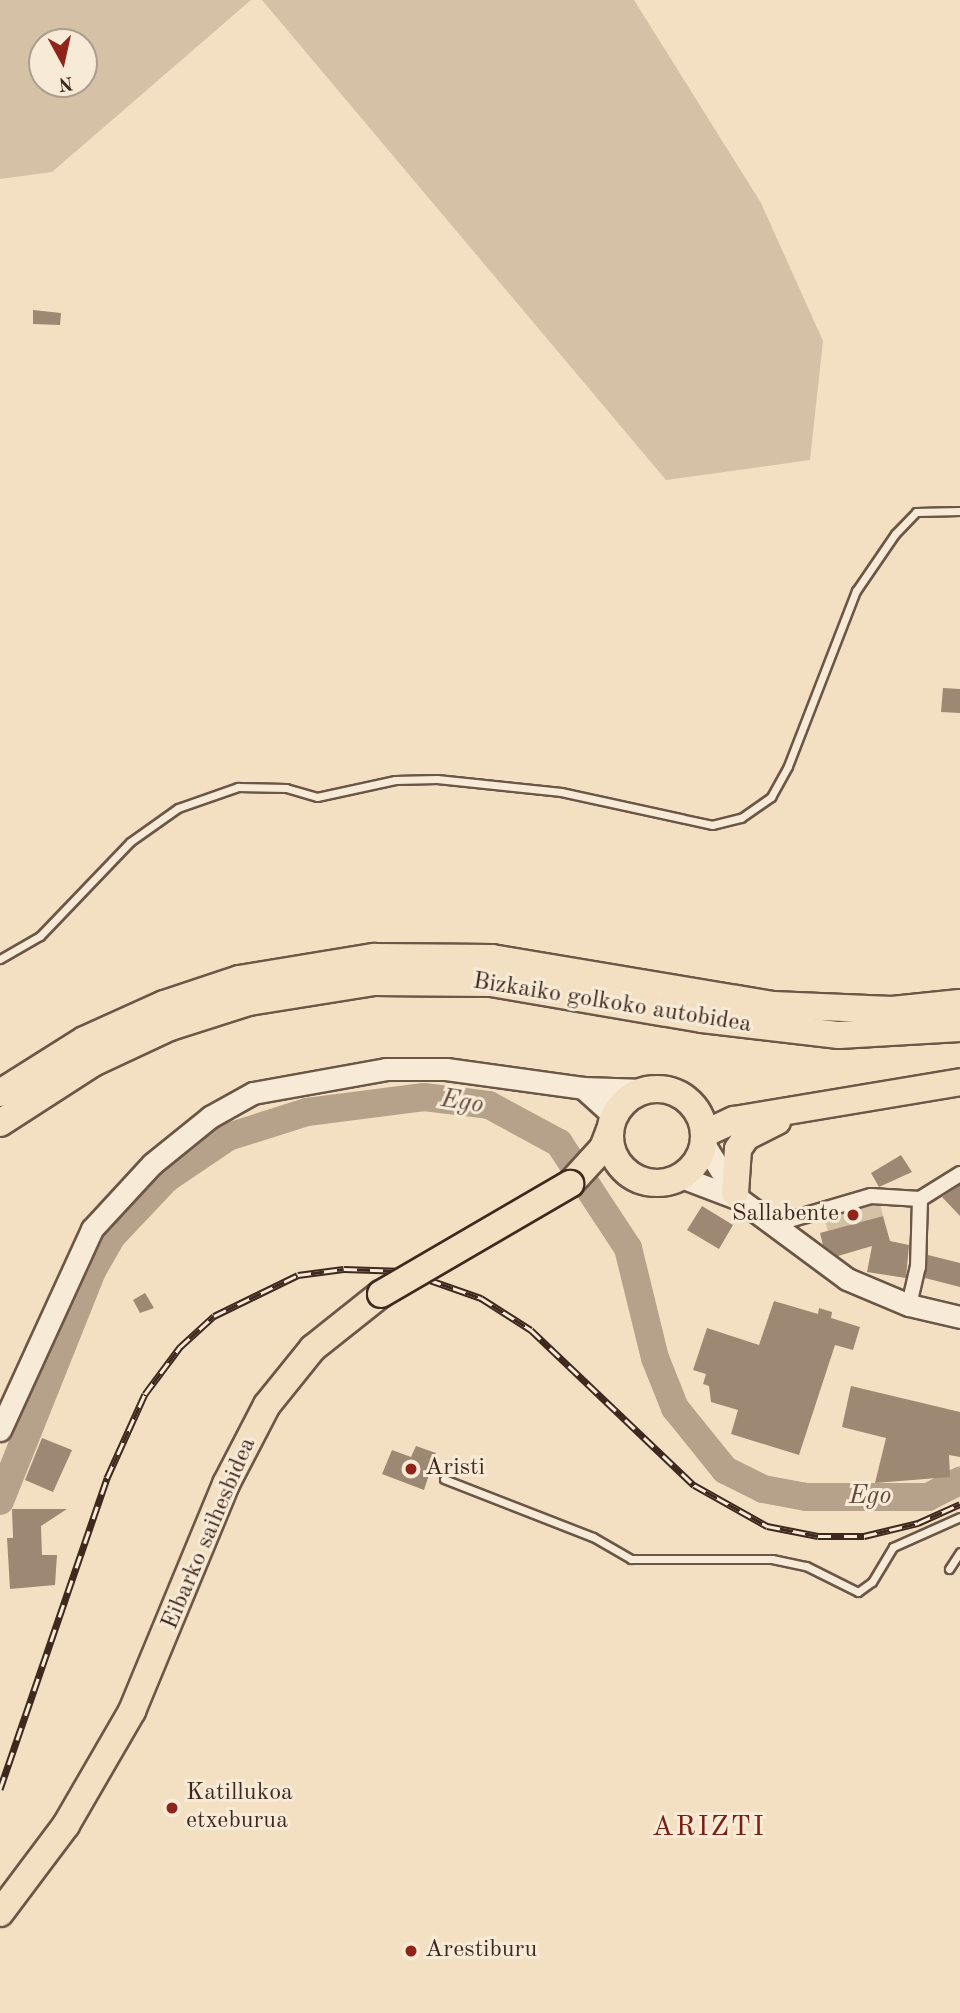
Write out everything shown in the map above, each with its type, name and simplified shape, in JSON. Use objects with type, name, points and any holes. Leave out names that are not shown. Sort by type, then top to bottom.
[{"type":"highway","name":"Bizkaiko golkoko autobidea","points":[[0,1093],[85,1040],[164,1004],[239,979],[374,957],[492,958],[773,1006],[892,1010],[960,1003]]},
{"type":"highway","name":"Bizkaiko golkoko autobidea","points":[[0,1123],[93,1063],[170,1027],[249,1002],[374,982],[491,983],[812,1032],[895,1035],[960,1028]]},
{"type":"highway","points":[[594,1171],[667,1182],[681,1177],[705,1138],[734,1121],[816,1109],[960,1082]]},
{"type":"highway","points":[[636,1179],[615,1158],[612,1123],[645,1090],[771,1115]]},
{"type":"highway","points":[[685,1097],[705,1138]]},
{"type":"highway","points":[[737,1196],[733,1163],[746,1137],[816,1109]]},
{"type":"highway","name":"Eibarko saihesbidea","points":[[0,1913],[66,1825],[132,1711],[226,1484],[267,1405],[313,1348],[381,1294],[594,1171],[612,1123]]},
{"type":"street","points":[[0,1430],[92,1229],[152,1164],[210,1117],[253,1093],[386,1069],[446,1069],[583,1088],[645,1090]]},
{"type":"street","points":[[583,1088],[612,1123]]},
{"type":"street","points":[[705,1138],[737,1196]]},
{"type":"street","points":[[772,1225],[871,1196],[920,1199],[960,1174]]},
{"type":"street","points":[[681,1177],[737,1196],[772,1225],[848,1279],[909,1305],[960,1317]]},
{"type":"street","points":[[909,1305],[918,1267],[920,1199]]},
{"type":"lane","points":[[0,960],[40,936],[130,842],[178,808],[238,787],[286,788],[317,797],[360,792],[395,780],[437,779],[561,792],[712,825],[741,818],[771,797],[788,766],[856,591],[895,534],[916,512],[960,511]]},
{"type":"lane","points":[[444,1479],[593,1537],[631,1559],[772,1559],[806,1566],[858,1592],[872,1582],[893,1547],[960,1517]]},
{"type":"lane","points":[[949,1569],[960,1552]]},
{"type":"shaded area","points":[[0,0],[251,0],[52,172],[0,179]]},
{"type":"shaded area","points":[[262,0],[634,0],[761,203],[823,341],[810,460],[666,480]]},
{"type":"shaded area","name":"Sallabente","points":[[879,1199],[883,1216],[828,1231],[823,1215]]},
{"type":"building","points":[[33,310],[61,313],[60,325],[33,324]]},
{"type":"building","points":[[943,688],[960,689],[960,713],[941,712]]},
{"type":"building","points":[[901,1155],[912,1172],[879,1187],[871,1173]]},
{"type":"building","points":[[960,1185],[960,1216],[942,1197]]},
{"type":"building","points":[[702,1206],[733,1225],[719,1249],[687,1230]]},
{"type":"building","points":[[883,1216],[890,1241],[909,1245],[906,1278],[867,1272],[872,1246],[838,1256],[823,1245],[820,1233]]},
{"type":"building","points":[[928,1255],[960,1263],[960,1287],[925,1278]]},
{"type":"building","points":[[145,1293],[154,1308],[140,1313],[133,1300]]},
{"type":"building","points":[[774,1301],[818,1314],[819,1308],[832,1312],[831,1318],[860,1327],[853,1350],[835,1345],[799,1455],[731,1434],[738,1410],[711,1402],[709,1386],[703,1384],[706,1374],[693,1370],[707,1328],[759,1345]]},
{"type":"building","points":[[851,1386],[960,1412],[960,1457],[949,1455],[950,1477],[875,1483],[886,1438],[842,1427]]},
{"type":"building","points":[[42,1438],[72,1450],[53,1492],[25,1480]]},
{"type":"building","name":"Aristi","points":[[416,1446],[436,1453],[424,1490],[382,1474],[392,1450],[411,1457]]},
{"type":"building","points":[[12,1509],[67,1509],[41,1526],[42,1555],[57,1555],[55,1585],[10,1589],[7,1538],[13,1538]]},
{"type":"waterway","name":"Ego","points":[[0,1501],[92,1271],[112,1236],[166,1179],[228,1137],[307,1112],[424,1097],[489,1105],[559,1143],[628,1248],[655,1358],[675,1408],[725,1470],[763,1489],[806,1497],[928,1497],[960,1481]]},
{"type":"railway","points":[[0,1789],[107,1478],[145,1394],[180,1347],[214,1316],[298,1275],[344,1269],[404,1271],[481,1298],[531,1330],[694,1485],[767,1526],[818,1536],[864,1536],[918,1523],[960,1504]]},
{"type":"place","name":"Sallabente","points":[[853,1215]]},
{"type":"place","name":"Aristi","points":[[411,1469]]},
{"type":"place","name":"Katillukoa etxeburua","points":[[172,1808]]},
{"type":"place","name":"Arestiburu","points":[[411,1951]]},
{"type":"district","name":"ARIZTI","points":[[709,1828]]}]
